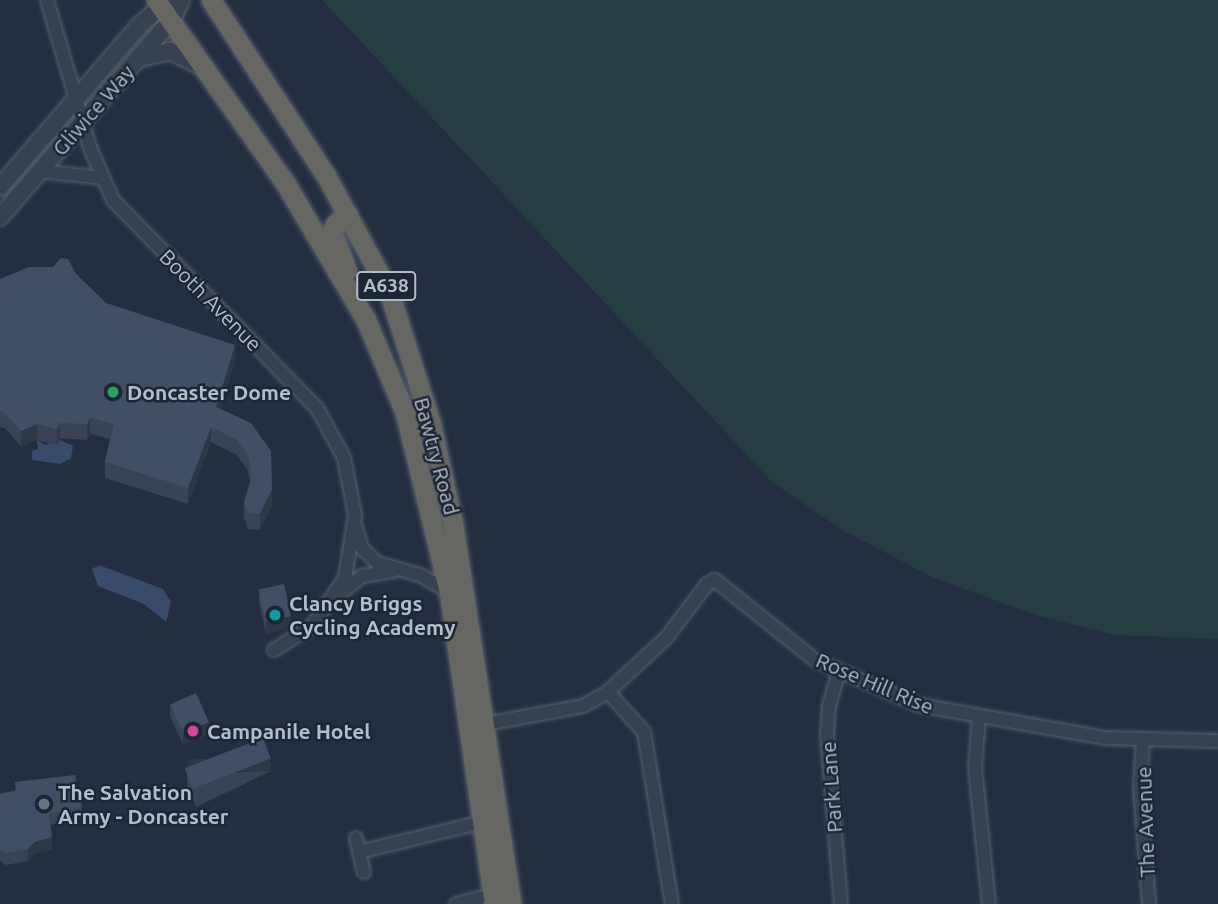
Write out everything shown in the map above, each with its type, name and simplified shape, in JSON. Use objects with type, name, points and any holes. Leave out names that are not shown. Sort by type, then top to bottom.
[{"type":"highway","name":"Bawtry Road","points":[[210,2],[348,215],[389,292],[431,424],[467,603],[511,904]]},
{"type":"highway","name":"Bawtry Road","points":[[164,6],[287,186],[366,320],[405,413],[449,592],[493,899]]},
{"type":"highway","points":[[348,215],[340,219],[332,232],[366,320]]},
{"type":"street","name":"Booth Avenue","points":[[47,0],[82,122],[102,178],[128,218],[317,408],[344,458],[354,520],[345,578],[330,605],[312,626],[274,650]]},
{"type":"street","name":"Gliwice Way","points":[[0,187],[76,97],[164,6],[181,0]]},
{"type":"street","name":"Gliwice Way","points":[[0,217],[138,58],[164,6]]},
{"type":"street","points":[[138,58],[170,51],[206,69]]},
{"type":"street","points":[[14,171],[102,178]]},
{"type":"street","points":[[354,520],[362,548],[377,563],[393,570],[420,575],[467,603]]},
{"type":"street","points":[[330,605],[362,576],[393,570]]},
{"type":"street","name":"Rose Hill Rise","points":[[486,724],[583,706],[608,692],[667,637],[707,584],[715,580],[790,643],[839,671],[918,705],[979,718],[1143,741],[1218,741]]},
{"type":"street","name":"Park Lane","points":[[839,671],[829,706],[827,735],[841,904]]},
{"type":"street","points":[[608,692],[644,732],[672,904]]},
{"type":"street","points":[[979,718],[975,767],[989,904]]},
{"type":"street","name":"The Avenue","points":[[1143,741],[1140,786],[1149,904]]},
{"type":"street","points":[[359,852],[483,821]]},
{"type":"street","points":[[356,838],[364,872]]},
{"type":"street","points":[[456,904],[493,899]]},
{"type":"green space","points":[[322,0],[1218,0],[1218,639],[1114,635],[1036,615],[934,578],[842,530],[772,482]]},
{"type":"water","points":[[56,438],[73,446],[71,458],[60,464],[32,460],[32,451],[38,449],[37,440],[46,445]]},
{"type":"water","points":[[99,565],[163,589],[171,602],[166,622],[144,604],[98,586],[92,569]]},
{"type":"building","name":"Doncaster Dome","points":[[61,258],[68,259],[76,274],[106,303],[235,345],[216,407],[251,423],[271,451],[272,489],[260,514],[248,513],[244,502],[252,476],[248,456],[237,440],[211,427],[188,488],[105,462],[114,424],[90,418],[87,424],[60,423],[57,429],[37,424],[21,431],[0,411],[0,279],[29,267],[53,267]]},
{"type":"building","points":[[284,584],[291,616],[265,622],[259,589]]},
{"type":"building","points":[[196,693],[209,722],[183,734],[170,704]]},
{"type":"building","points":[[263,738],[271,759],[192,789],[185,768]]},
{"type":"building","points":[[75,775],[82,807],[49,814],[52,837],[34,842],[28,849],[6,853],[0,849],[0,794],[17,790],[15,782]]},
{"type":"place","name":"Doncaster Dome","points":[[113,392]]},
{"type":"place","name":"Clancy Briggs Cycling Academy","points":[[275,615]]},
{"type":"place","name":"Campanile Hotel","points":[[193,731]]},
{"type":"place","name":"The Salvation Army - Doncaster","points":[[44,804]]}]
